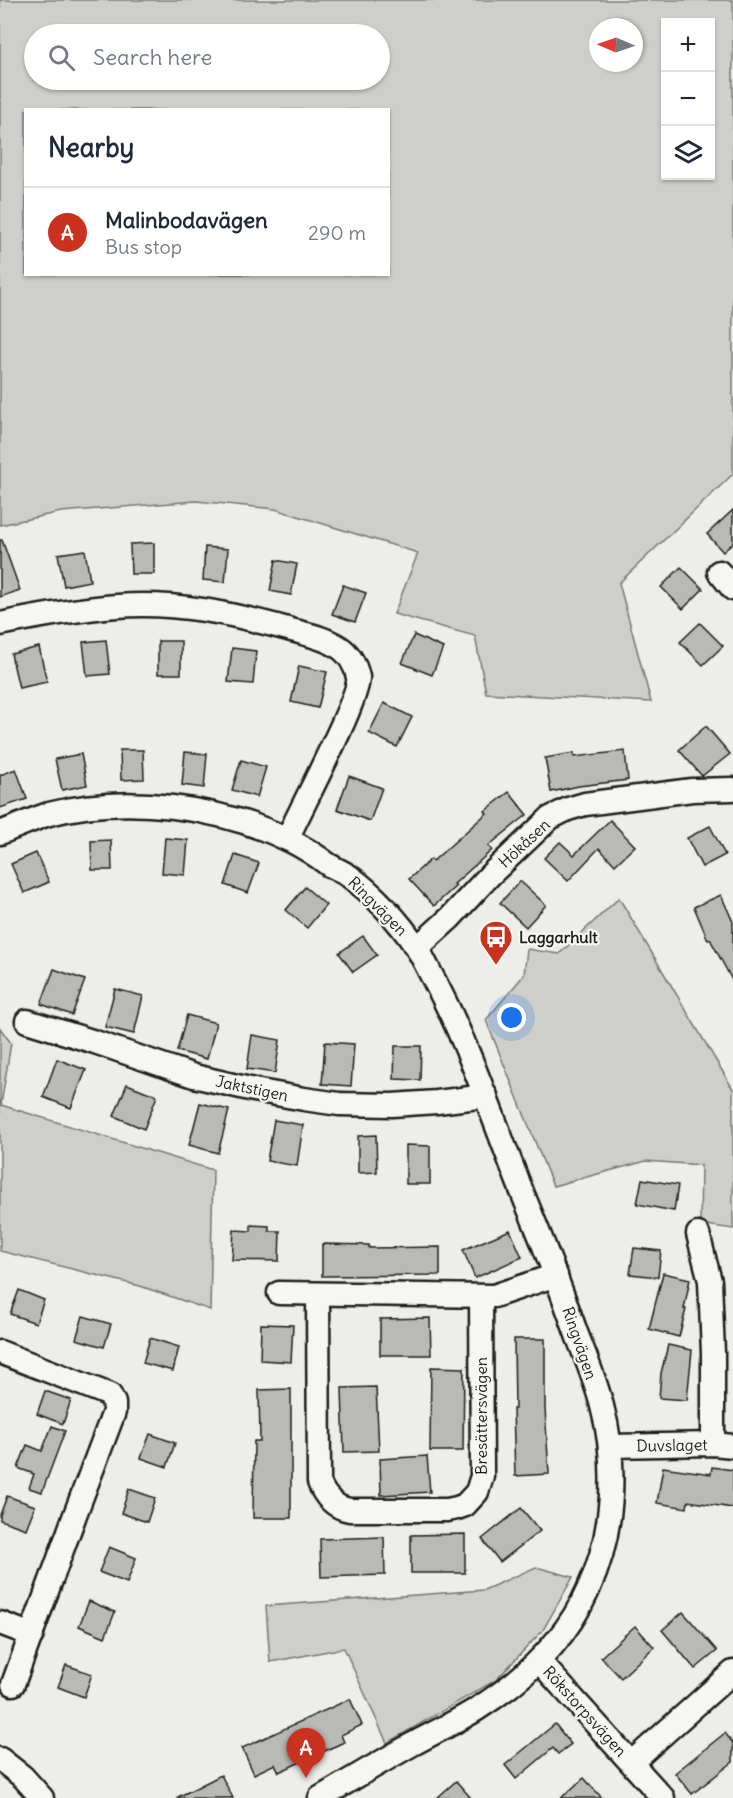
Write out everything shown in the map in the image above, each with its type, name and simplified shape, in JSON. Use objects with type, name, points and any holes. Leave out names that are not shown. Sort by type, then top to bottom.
[{"type":"street","points":[[718,572],[733,589]]},
{"type":"street","points":[[0,624],[48,614],[119,606],[173,607],[219,612],[261,621],[328,640],[341,648],[353,661],[358,679],[357,689],[287,839]]},
{"type":"street","name":"Hökåsen","points":[[417,948],[450,918],[517,848],[550,818],[559,813],[585,804],[692,790],[733,789]]},
{"type":"street","name":"Ringvägen","points":[[0,832],[50,814],[93,807],[137,804],[226,815],[287,839],[351,877],[370,894],[402,926],[417,948],[469,1052],[556,1275],[602,1405],[612,1470],[609,1520],[588,1591],[565,1629],[539,1661],[515,1683],[475,1710],[320,1798]]},
{"type":"street","name":"Jaktstigen","points":[[27,1021],[194,1076],[316,1101],[392,1105],[486,1096]]},
{"type":"street","points":[[698,1234],[710,1281],[713,1353],[723,1445]]},
{"type":"street","points":[[279,1293],[481,1297],[494,1296],[556,1275]]},
{"type":"street","name":"Bresättersvägen","points":[[318,1294],[319,1482],[329,1499],[338,1507],[350,1510],[447,1510],[465,1505],[477,1491],[482,1476],[481,1297]]},
{"type":"street","points":[[0,1352],[110,1395],[114,1403],[114,1412],[14,1684]]},
{"type":"street","name":"Duvslaget","points":[[610,1446],[723,1445]]},
{"type":"street","points":[[0,1623],[32,1635]]},
{"type":"street","name":"Rökstorpsvägen","points":[[539,1661],[663,1798]]},
{"type":"street","name":"Rökstorpsvägen","points":[[632,1762],[733,1672]]},
{"type":"street","points":[[0,1759],[42,1798]]},
{"type":"shaded area","points":[[0,0],[733,0],[733,474],[619,583],[651,702],[486,693],[475,636],[394,614],[418,553],[275,509],[196,501],[61,512],[0,525]]},
{"type":"shaded area","points":[[619,898],[733,1089],[733,1229],[700,1224],[701,1165],[646,1161],[553,1186],[486,1020],[524,975],[527,949],[559,954]]},
{"type":"shaded area","points":[[0,1028],[11,1043],[1,1105],[213,1170],[210,1310],[140,1286],[0,1251]]},
{"type":"shaded area","points":[[536,1567],[573,1577],[543,1630],[496,1680],[387,1743],[344,1648],[270,1662],[266,1606],[484,1590]]},
{"type":"building","points":[[733,510],[733,543],[723,552],[707,534]]},
{"type":"building","points":[[0,540],[2,540],[20,590],[0,597]]},
{"type":"building","points":[[154,543],[154,574],[131,574],[130,544]]},
{"type":"building","points":[[205,547],[228,549],[225,582],[203,580]]},
{"type":"building","points":[[85,550],[90,581],[64,586],[58,554]]},
{"type":"building","points":[[276,560],[297,564],[291,595],[270,591]]},
{"type":"building","points":[[681,567],[703,589],[683,609],[661,587]]},
{"type":"building","points":[[343,585],[366,593],[355,622],[332,614]]},
{"type":"building","points":[[700,623],[723,646],[703,665],[680,642]]},
{"type":"building","points":[[414,635],[443,648],[432,675],[402,663]]},
{"type":"building","points":[[106,640],[110,674],[87,676],[83,642]]},
{"type":"building","points":[[158,641],[181,641],[181,674],[158,674]]},
{"type":"building","points":[[39,647],[47,682],[19,688],[11,654]]},
{"type":"building","points":[[232,648],[256,651],[253,684],[228,682]]},
{"type":"building","points":[[299,666],[327,672],[318,708],[291,702]]},
{"type":"building","points":[[384,703],[412,717],[397,747],[369,733]]},
{"type":"building","points":[[706,726],[730,754],[702,776],[679,750]]},
{"type":"building","points":[[120,750],[143,750],[144,779],[121,780]]},
{"type":"building","points":[[625,751],[628,780],[551,792],[545,758],[574,753],[574,757]]},
{"type":"building","points":[[185,752],[207,754],[204,788],[182,785]]},
{"type":"building","points":[[81,754],[87,785],[62,790],[55,759]]},
{"type":"building","points":[[241,760],[266,767],[257,797],[232,790]]},
{"type":"building","points":[[16,769],[27,799],[0,808],[0,775]]},
{"type":"building","points":[[349,776],[382,788],[370,821],[337,809]]},
{"type":"building","points":[[509,792],[527,815],[488,846],[492,850],[454,884],[456,886],[434,906],[409,879],[431,859],[433,861],[487,813],[485,811]]},
{"type":"building","points":[[610,820],[635,846],[615,865],[599,848],[568,881],[544,858],[560,842],[574,855]]},
{"type":"building","points":[[710,826],[725,855],[702,867],[687,838]]},
{"type":"building","points":[[165,838],[188,840],[185,875],[162,873]]},
{"type":"building","points":[[111,840],[112,870],[92,870],[91,841]]},
{"type":"building","points":[[36,853],[49,882],[24,893],[11,864]]},
{"type":"building","points":[[235,855],[259,863],[248,893],[225,885]]},
{"type":"building","points":[[520,881],[546,905],[526,927],[500,903]]},
{"type":"building","points":[[305,887],[326,905],[307,928],[286,910]]},
{"type":"building","points":[[721,895],[733,922],[733,982],[710,939],[708,940],[694,907]]},
{"type":"building","points":[[363,936],[377,955],[353,972],[339,953]]},
{"type":"building","points":[[54,969],[85,980],[72,1015],[41,1004]]},
{"type":"building","points":[[115,989],[143,996],[134,1034],[105,1027]]},
{"type":"building","points":[[187,1015],[216,1023],[207,1059],[177,1051]]},
{"type":"building","points":[[252,1035],[280,1040],[275,1073],[247,1069]]},
{"type":"building","points":[[325,1042],[354,1044],[351,1086],[322,1084]]},
{"type":"building","points":[[395,1046],[421,1046],[420,1080],[394,1079]]},
{"type":"building","points":[[57,1059],[86,1070],[71,1108],[43,1097]]},
{"type":"building","points":[[127,1084],[157,1096],[144,1129],[114,1116]]},
{"type":"building","points":[[200,1103],[229,1110],[218,1153],[189,1145]]},
{"type":"building","points":[[274,1120],[303,1125],[297,1166],[267,1161]]},
{"type":"building","points":[[376,1135],[377,1172],[358,1173],[358,1136]]},
{"type":"building","points":[[406,1145],[430,1146],[430,1184],[406,1184]]},
{"type":"building","points":[[642,1179],[678,1185],[674,1211],[637,1204]]},
{"type":"building","points":[[251,1225],[269,1226],[269,1231],[280,1231],[279,1261],[232,1260],[234,1230],[251,1231]]},
{"type":"building","points":[[510,1230],[522,1257],[475,1278],[463,1250]]},
{"type":"building","points":[[322,1244],[369,1245],[369,1248],[440,1247],[440,1275],[322,1276]]},
{"type":"building","points":[[634,1248],[661,1251],[658,1277],[630,1274]]},
{"type":"building","points":[[663,1273],[690,1279],[679,1337],[649,1329]]},
{"type":"building","points":[[19,1290],[44,1300],[36,1323],[10,1314]]},
{"type":"building","points":[[83,1316],[111,1324],[104,1347],[76,1339]]},
{"type":"building","points":[[430,1318],[431,1355],[380,1355],[380,1319]]},
{"type":"building","points":[[261,1324],[293,1325],[291,1362],[260,1360]]},
{"type":"building","points":[[150,1338],[179,1347],[173,1371],[143,1363]]},
{"type":"building","points":[[514,1339],[545,1339],[545,1408],[549,1474],[515,1476]]},
{"type":"building","points":[[668,1345],[692,1350],[687,1400],[659,1398],[661,1373]]},
{"type":"building","points":[[431,1367],[464,1368],[463,1451],[430,1451]]},
{"type":"building","points":[[376,1387],[379,1451],[344,1452],[342,1388]]},
{"type":"building","points":[[291,1389],[291,1518],[253,1518],[254,1441],[260,1441],[259,1390]]},
{"type":"building","points":[[45,1391],[71,1400],[63,1424],[37,1414]]},
{"type":"building","points":[[52,1426],[65,1431],[42,1492],[29,1488],[34,1474],[18,1468],[27,1445],[42,1451]]},
{"type":"building","points":[[150,1434],[175,1443],[167,1467],[141,1458]]},
{"type":"building","points":[[427,1456],[430,1492],[381,1495],[380,1459]]},
{"type":"building","points":[[663,1467],[711,1474],[712,1467],[733,1470],[733,1508],[688,1501],[687,1508],[657,1503]]},
{"type":"building","points":[[129,1489],[155,1498],[147,1522],[121,1513]]},
{"type":"building","points":[[7,1496],[35,1506],[26,1529],[0,1520]]},
{"type":"building","points":[[521,1508],[540,1531],[500,1562],[482,1539]]},
{"type":"building","points":[[465,1534],[465,1573],[411,1573],[411,1535]]},
{"type":"building","points":[[384,1537],[385,1575],[321,1577],[320,1539]]},
{"type":"building","points":[[109,1547],[136,1558],[127,1583],[99,1572]]},
{"type":"building","points":[[89,1601],[115,1612],[105,1637],[79,1626]]},
{"type":"building","points":[[683,1612],[717,1651],[695,1669],[662,1630]]},
{"type":"building","points":[[635,1626],[654,1647],[621,1678],[601,1657]]},
{"type":"building","points":[[66,1665],[92,1674],[84,1697],[58,1687]]},
{"type":"building","points":[[350,1699],[362,1725],[341,1735],[344,1742],[279,1772],[275,1764],[254,1774],[242,1748]]},
{"type":"building","points":[[555,1724],[571,1744],[558,1754],[553,1748],[516,1779],[505,1765]]},
{"type":"building","points":[[725,1733],[733,1743],[733,1762],[692,1794],[675,1773]]},
{"type":"building","points":[[221,1775],[233,1798],[176,1798]]},
{"type":"building","points":[[584,1778],[602,1798],[561,1798]]},
{"type":"building","points":[[456,1781],[471,1798],[437,1798]]},
{"type":"place","name":"Laggarhult","points":[[496,966]]},
{"type":"place","name":"Malinbodavägen","points":[[306,1778]]}]
